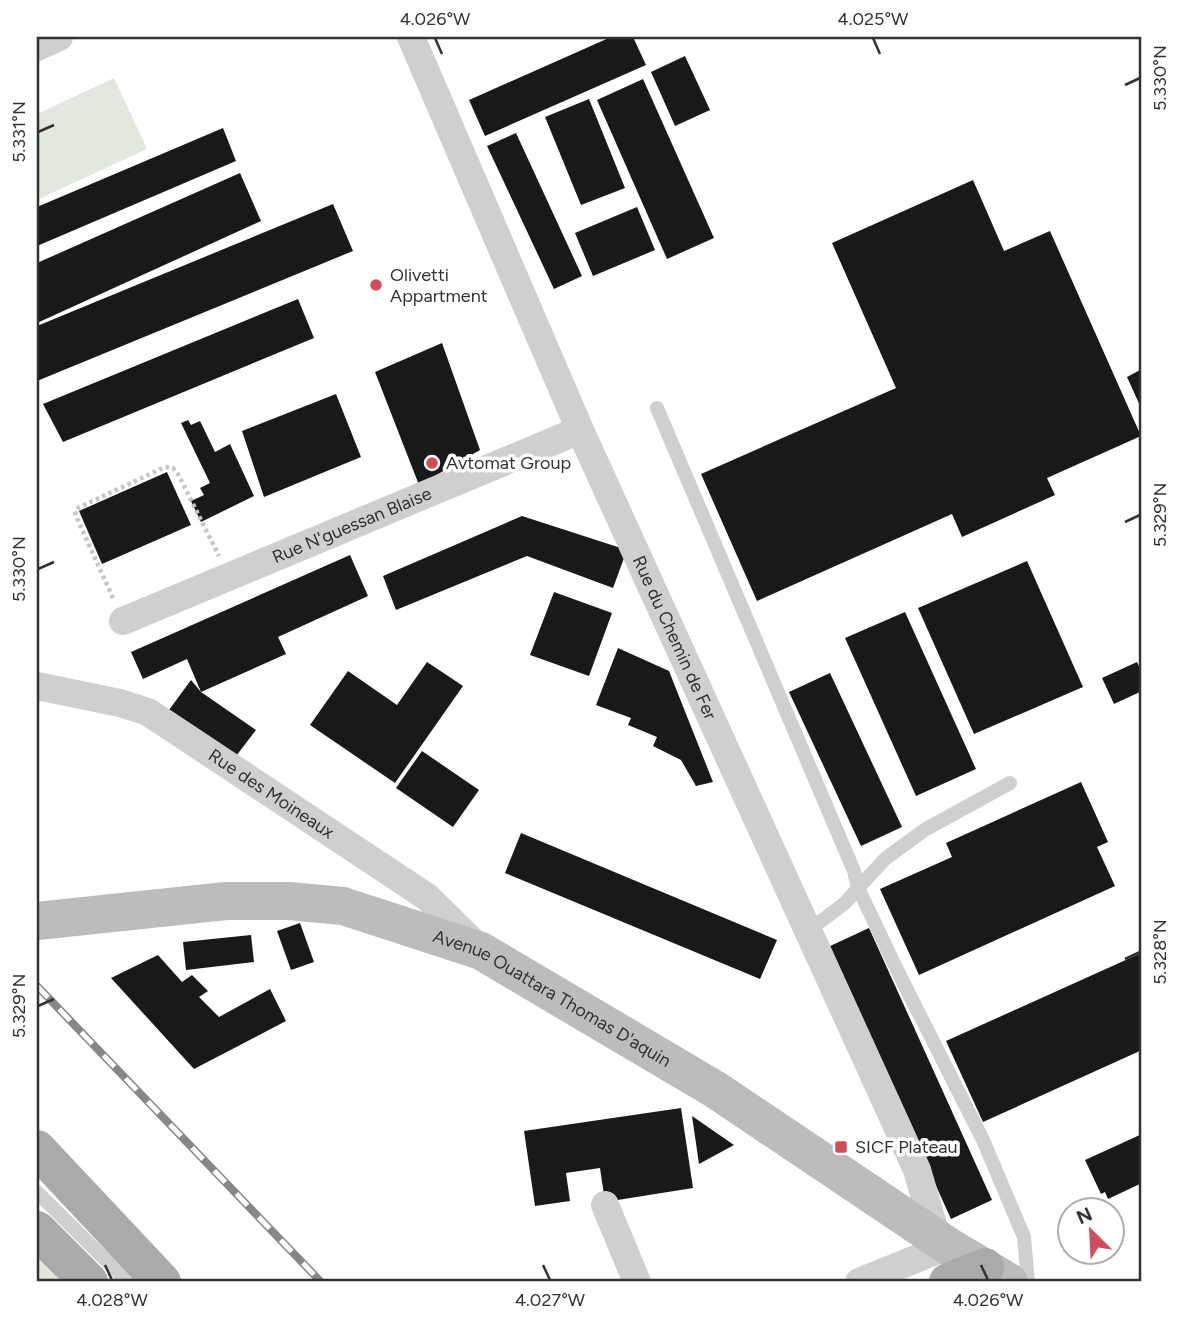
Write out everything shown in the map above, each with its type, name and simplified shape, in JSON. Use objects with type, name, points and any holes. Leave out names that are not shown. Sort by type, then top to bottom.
[{"type":"main road","name":"Avenue Ouattara Thomas D'aquin","points":[[37,921],[226,901],[289,901],[343,906],[481,951],[716,1090],[944,1255]]},
{"type":"main road","points":[[37,1149],[162,1282]]},
{"type":"main road","points":[[37,1230],[89,1282]]},
{"type":"main road","points":[[944,1255],[997,1275]]},
{"type":"street","points":[[37,47],[59,37]]},
{"type":"street","name":"Rue du Chemin de Fer","points":[[411,37],[580,430],[917,1170],[944,1255]]},
{"type":"street","name":"Rue N'guessan Blaise","points":[[123,621],[580,430]]},
{"type":"street","name":"Rue des Moineaux","points":[[37,686],[120,703],[148,712],[427,897],[481,951]]},
{"type":"street","points":[[605,1205],[638,1282]]},
{"type":"street","points":[[859,1282],[944,1255]]},
{"type":"lane","points":[[657,408],[854,871],[858,888],[983,1140],[1024,1237],[1028,1282]]},
{"type":"lane","points":[[808,931],[845,903],[887,858],[926,829],[1010,783]]},
{"type":"lane","points":[[37,1192],[128,1282]]},
{"type":"path","points":[[123,621],[75,511],[165,467],[173,468],[177,472],[231,577]]},
{"type":"shaded area","points":[[114,78],[147,149],[37,200],[37,114]]},
{"type":"shaded area","points":[[37,1254],[64,1282],[39,1282]]},
{"type":"building","points":[[611,37],[633,37],[646,65],[485,136],[469,100]]},
{"type":"building","points":[[685,56],[710,110],[675,126],[651,72]]},
{"type":"building","points":[[643,79],[714,238],[667,259],[597,100]]},
{"type":"building","points":[[589,99],[625,188],[581,205],[545,117]]},
{"type":"building","points":[[223,128],[236,161],[37,246],[37,207]]},
{"type":"building","points":[[516,133],[582,276],[554,289],[487,146]]},
{"type":"building","points":[[240,173],[261,221],[37,323],[37,263]]},
{"type":"building","points":[[973,180],[1004,251],[1050,231],[1141,436],[1047,478],[1055,495],[962,537],[952,514],[757,601],[701,474],[896,388],[832,243]]},
{"type":"building","points":[[333,204],[353,251],[37,381],[37,326]]},
{"type":"building","points":[[637,207],[655,250],[593,276],[575,233]]},
{"type":"building","points":[[298,299],[314,338],[63,442],[43,404]]},
{"type":"building","points":[[442,343],[480,450],[419,485],[375,372]]},
{"type":"building","points":[[1142,369],[1142,410],[1127,377]]},
{"type":"building","points":[[336,394],[361,457],[264,497],[242,431]]},
{"type":"building","points":[[188,420],[191,425],[200,421],[215,452],[230,444],[254,496],[201,522],[191,501],[204,495],[200,488],[210,483],[181,423]]},
{"type":"building","points":[[167,472],[191,525],[102,564],[79,511]]},
{"type":"building","points":[[522,516],[627,550],[613,588],[527,556],[396,610],[383,576]]},
{"type":"building","points":[[350,555],[368,596],[278,637],[286,654],[201,692],[187,659],[143,679],[131,652]]},
{"type":"building","points":[[1027,561],[1083,687],[974,734],[918,608]]},
{"type":"building","points":[[554,592],[612,613],[589,676],[530,655]]},
{"type":"building","points":[[905,612],[976,769],[916,796],[845,638]]},
{"type":"building","points":[[618,648],[669,671],[713,782],[696,786],[681,760],[653,746],[657,737],[628,725],[631,718],[596,705]]},
{"type":"building","points":[[427,662],[463,686],[395,783],[310,725],[348,671],[397,705]]},
{"type":"building","points":[[1137,662],[1142,673],[1142,691],[1114,704],[1102,678]]},
{"type":"building","points":[[830,673],[902,827],[861,846],[789,692]]},
{"type":"building","points":[[191,680],[201,692],[256,730],[233,760],[169,710]]},
{"type":"building","points":[[422,751],[479,790],[453,827],[396,788]]},
{"type":"building","points":[[1081,782],[1108,842],[1097,847],[1115,886],[919,975],[880,889],[952,857],[946,843]]},
{"type":"building","points":[[521,833],[777,940],[760,979],[505,873]]},
{"type":"building","points":[[300,923],[314,962],[291,970],[277,931]]},
{"type":"building","points":[[869,928],[992,1200],[951,1219],[828,947]]},
{"type":"building","points":[[251,935],[254,962],[186,970],[183,942]]},
{"type":"building","points":[[1139,954],[1142,962],[1142,1050],[983,1122],[946,1041]]},
{"type":"building","points":[[158,955],[182,982],[192,975],[208,991],[199,997],[219,1017],[270,989],[286,1021],[194,1069],[111,978]]},
{"type":"building","points":[[681,1108],[693,1188],[605,1202],[600,1168],[566,1173],[570,1201],[535,1206],[524,1131]]},
{"type":"building","points":[[692,1116],[734,1145],[699,1164]]},
{"type":"building","points":[[1142,1134],[1142,1183],[1114,1196],[1107,1196],[1105,1192],[1101,1194],[1085,1160]]},
{"type":"railway","points":[[37,986],[321,1282]]},
{"type":"place","name":"Olivetti Appartment","points":[[376,285]]},
{"type":"place","name":"Avtomat Group","points":[[432,463]]},
{"type":"place","name":"SICF Plateau","points":[[841,1147]]}]
